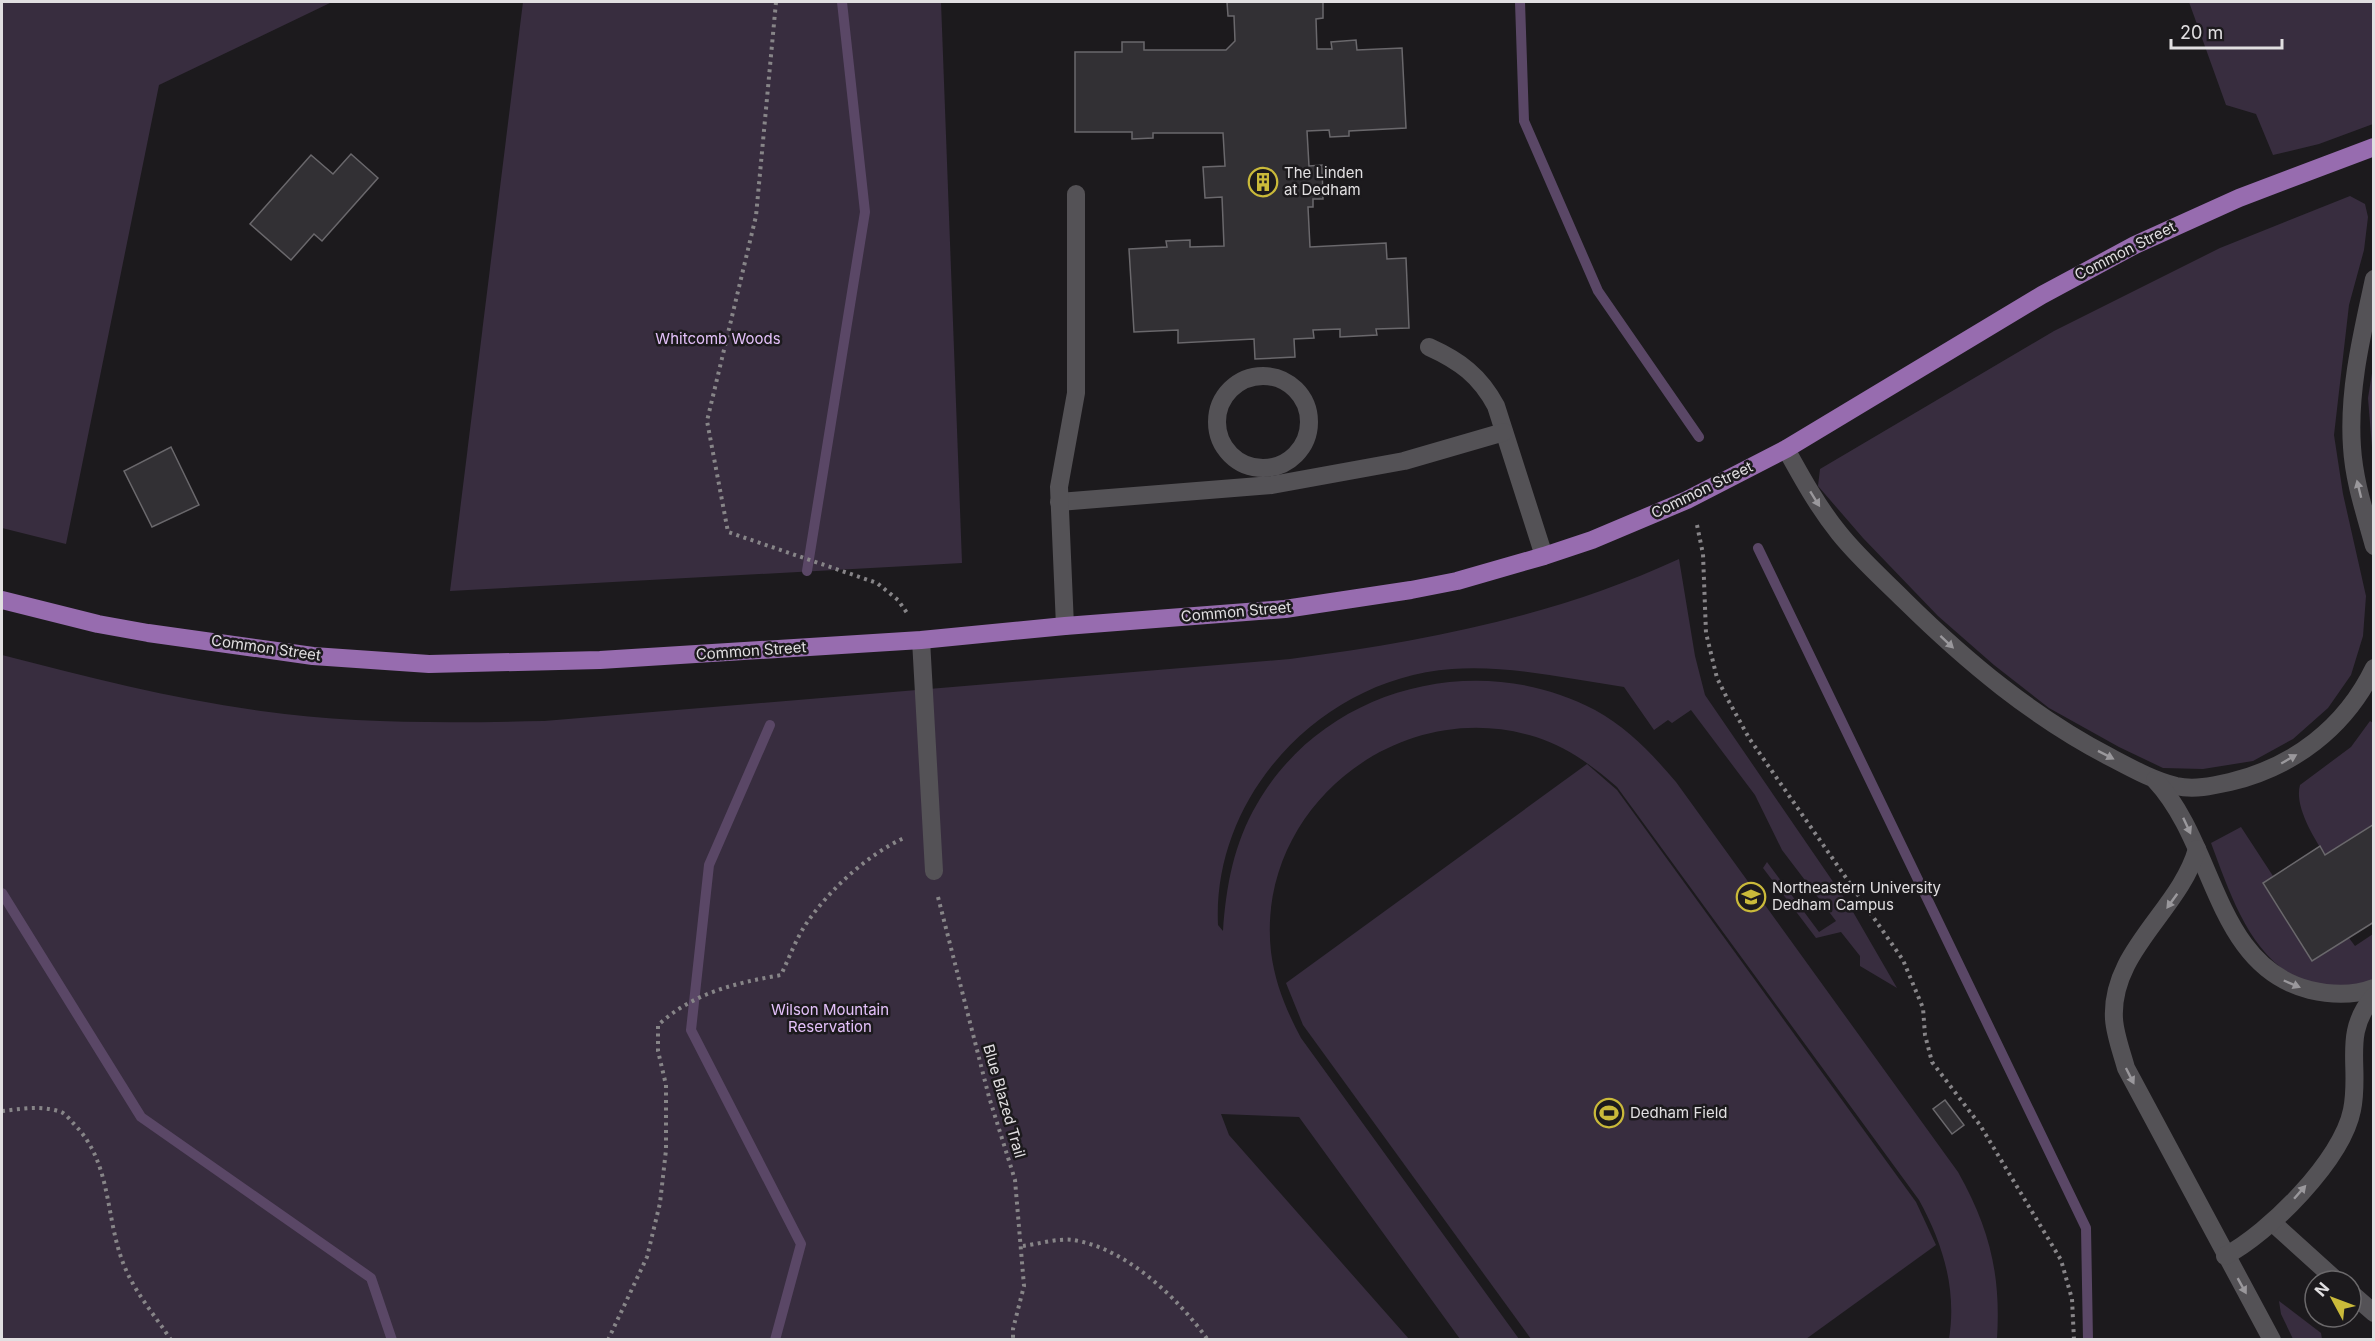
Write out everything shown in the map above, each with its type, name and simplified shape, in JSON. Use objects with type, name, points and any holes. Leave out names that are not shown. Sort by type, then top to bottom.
[{"type":"main road","name":"Common Street","points":[[2,600],[98,624],[148,633],[313,656],[429,664],[600,660],[921,640],[1285,609],[1457,581],[1592,540],[1687,500],[1786,449],[2042,295],[2135,245],[2239,198],[2373,147]]},
{"type":"lane","points":[[1065,626],[1059,502],[1076,393],[1076,194]]},
{"type":"lane","points":[[2373,279],[2358,353],[2352,428],[2356,477],[2373,546]]},
{"type":"lane","points":[[1429,347],[1451,357],[1473,373],[1496,406],[1544,556]]},
{"type":"lane","points":[[1262,376],[1276,378],[1290,384],[1300,395],[1307,408],[1309,423],[1306,438],[1275,475],[1244,463],[1231,455],[1222,442],[1217,427],[1218,412],[1224,398],[1234,386],[1247,379],[1262,376]]},
{"type":"lane","points":[[1059,502],[1404,461],[1504,432]]},
{"type":"lane","points":[[1786,449],[1820,507],[1839,533],[1952,647],[2026,706],[2089,747],[2154,779],[2176,786],[2204,787],[2245,778],[2284,763],[2319,739],[2344,715],[2373,668]]},
{"type":"lane","points":[[921,640],[934,871]]},
{"type":"lane","points":[[2154,779],[2176,804],[2236,934],[2260,965],[2296,986],[2318,992],[2344,994],[2373,988]]},
{"type":"lane","points":[[2197,849],[2192,867],[2175,897],[2125,966],[2114,1002],[2114,1021],[2126,1068],[2225,1257],[2272,1340]]},
{"type":"lane","points":[[2225,1257],[2245,1246],[2273,1223],[2325,1164],[2346,1131],[2355,1090],[2353,1036],[2363,1009],[2373,996]]},
{"type":"lane","points":[[2273,1223],[2324,1269]]},
{"type":"path","points":[[776,2],[756,216],[707,421],[728,532],[877,583],[898,600],[921,640]]},
{"type":"path","points":[[1687,500],[1702,544],[1706,633],[1726,698],[1749,738],[1903,960],[1923,1008],[1925,1035],[1932,1062],[1980,1125],[2061,1260],[2072,1299],[2074,1340]]},
{"type":"path","points":[[608,1340],[647,1257],[660,1203],[666,1150],[666,1085],[658,1052],[658,1025],[677,1007],[730,984],[781,975],[806,924],[841,884],[887,846],[905,837],[930,831]]},
{"type":"path","name":"Blue Blazed Trail","points":[[934,871],[989,1097],[1015,1180],[1023,1246],[1024,1286],[1013,1329],[1013,1340]]},
{"type":"path","points":[[2,1111],[35,1107],[63,1112],[80,1130],[94,1152],[109,1191],[113,1232],[126,1270],[171,1340]]},
{"type":"path","points":[[1023,1246],[1072,1240],[1099,1248],[1140,1270],[1167,1292],[1208,1340]]},
{"type":"green space","points":[[2,2],[332,2],[159,85],[66,544],[2,528]]},
{"type":"green space","name":"Whitcomb Woods","points":[[523,2],[941,2],[962,563],[450,591]]},
{"type":"green space","points":[[2189,2],[2373,2],[2373,124],[2319,144],[2273,155],[2256,114],[2226,105]]},
{"type":"green space","points":[[2350,196],[2365,204],[2368,217],[2364,250],[2349,305],[2334,435],[2343,494],[2366,596],[2363,636],[2351,675],[2328,708],[2293,739],[2253,761],[2203,769],[2163,768],[2119,747],[2049,708],[1994,665],[1938,616],[1863,538],[1818,486],[1820,469],[2054,331],[2220,248]]},
{"type":"green space","points":[[2374,367],[2373,460],[2368,398]]},
{"type":"green space","name":"Wilson Mountain Reservation","points":[[1679,559],[1695,656],[1705,695],[1849,905],[1897,988],[1860,966],[1860,956],[1841,932],[1816,938],[1763,868],[1767,862],[1819,932],[1836,921],[1782,850],[1755,795],[1691,710],[1672,723],[1668,720],[1654,730],[1624,687],[1517,671],[1452,669],[1405,677],[1360,694],[1320,719],[1284,751],[1255,789],[1234,831],[1221,877],[1218,925],[1223,931],[1232,865],[1242,834],[1257,804],[1286,764],[1322,731],[1363,706],[1407,690],[1454,682],[1502,682],[1550,691],[1595,710],[1629,734],[1676,782],[1958,1172],[1978,1213],[1991,1253],[1997,1294],[1997,1339],[1949,1339],[1951,1302],[1946,1267],[1935,1233],[1919,1200],[1617,787],[1579,758],[1547,741],[1485,728],[1435,732],[1388,748],[1346,774],[1312,809],[1286,852],[1272,900],[1271,952],[1282,996],[1301,1038],[1519,1339],[1460,1339],[1299,1117],[1221,1114],[1229,1135],[1409,1339],[2,1339],[2,655],[163,694],[261,711],[366,720],[544,721],[1290,659],[1341,652],[1440,635],[1536,611],[1584,597]]},
{"type":"green space","points":[[2370,721],[2373,723],[2373,824],[2325,855],[2302,812],[2300,785],[2351,747]]},
{"type":"green space","name":"Dedham Field","points":[[1587,764],[1617,790],[1916,1202],[1936,1245],[1806,1339],[1531,1339],[1303,1025],[1286,983]]},
{"type":"green space","points":[[2241,827],[2273,876],[2263,884],[2312,961],[2349,938],[2355,946],[2373,934],[2373,979],[2350,987],[2324,986],[2300,979],[2281,967],[2264,951],[2238,910],[2211,843]]},
{"type":"green space","points":[[2279,1301],[2303,1319],[2303,1329],[2316,1329],[2321,1333],[2322,1339],[2293,1339],[2281,1314]]},
{"type":"building","name":"The Linden at Dedham","points":[[1227,2],[1323,2],[1323,18],[1316,19],[1317,49],[1332,49],[1331,42],[1356,40],[1357,50],[1402,48],[1406,128],[1349,131],[1349,136],[1330,137],[1329,130],[1307,131],[1309,166],[1322,165],[1323,199],[1313,199],[1313,207],[1308,207],[1310,247],[1386,243],[1387,259],[1406,258],[1409,328],[1376,329],[1377,335],[1340,337],[1340,329],[1313,330],[1314,338],[1294,339],[1295,357],[1255,359],[1254,339],[1178,343],[1178,330],[1134,332],[1129,249],[1167,247],[1166,241],[1190,240],[1190,247],[1224,246],[1222,197],[1205,198],[1203,167],[1225,166],[1223,133],[1153,133],[1153,138],[1132,139],[1132,132],[1075,132],[1075,52],[1122,52],[1122,42],[1144,42],[1144,50],[1226,50],[1235,41],[1234,16],[1228,16]]},
{"type":"building","points":[[351,154],[378,178],[322,241],[314,234],[291,260],[250,224],[311,155],[333,174]]},
{"type":"building","points":[[171,447],[199,505],[152,527],[124,471]]},
{"type":"building","points":[[2374,824],[2374,922],[2312,961],[2263,883],[2320,846],[2325,855]]},
{"type":"building","points":[[1945,1100],[1964,1125],[1952,1134],[1933,1109]]},
{"type":"waterway","points":[[807,571],[865,212],[842,2]]},
{"type":"waterway","points":[[1520,2],[1524,121],[1598,291],[1699,437]]},
{"type":"waterway","points":[[1758,548],[2086,1228],[2088,1340]]},
{"type":"waterway","points":[[770,725],[709,865],[691,1030],[801,1244],[775,1340]]},
{"type":"waterway","points":[[2,893],[141,1117],[371,1278],[392,1340]]},
{"type":"place","name":"The Linden at Dedham","points":[[1263,182]]},
{"type":"place","name":"Northeastern University Dedham Campus","points":[[1751,897]]},
{"type":"place","name":"Dedham Field","points":[[1609,1113]]}]
